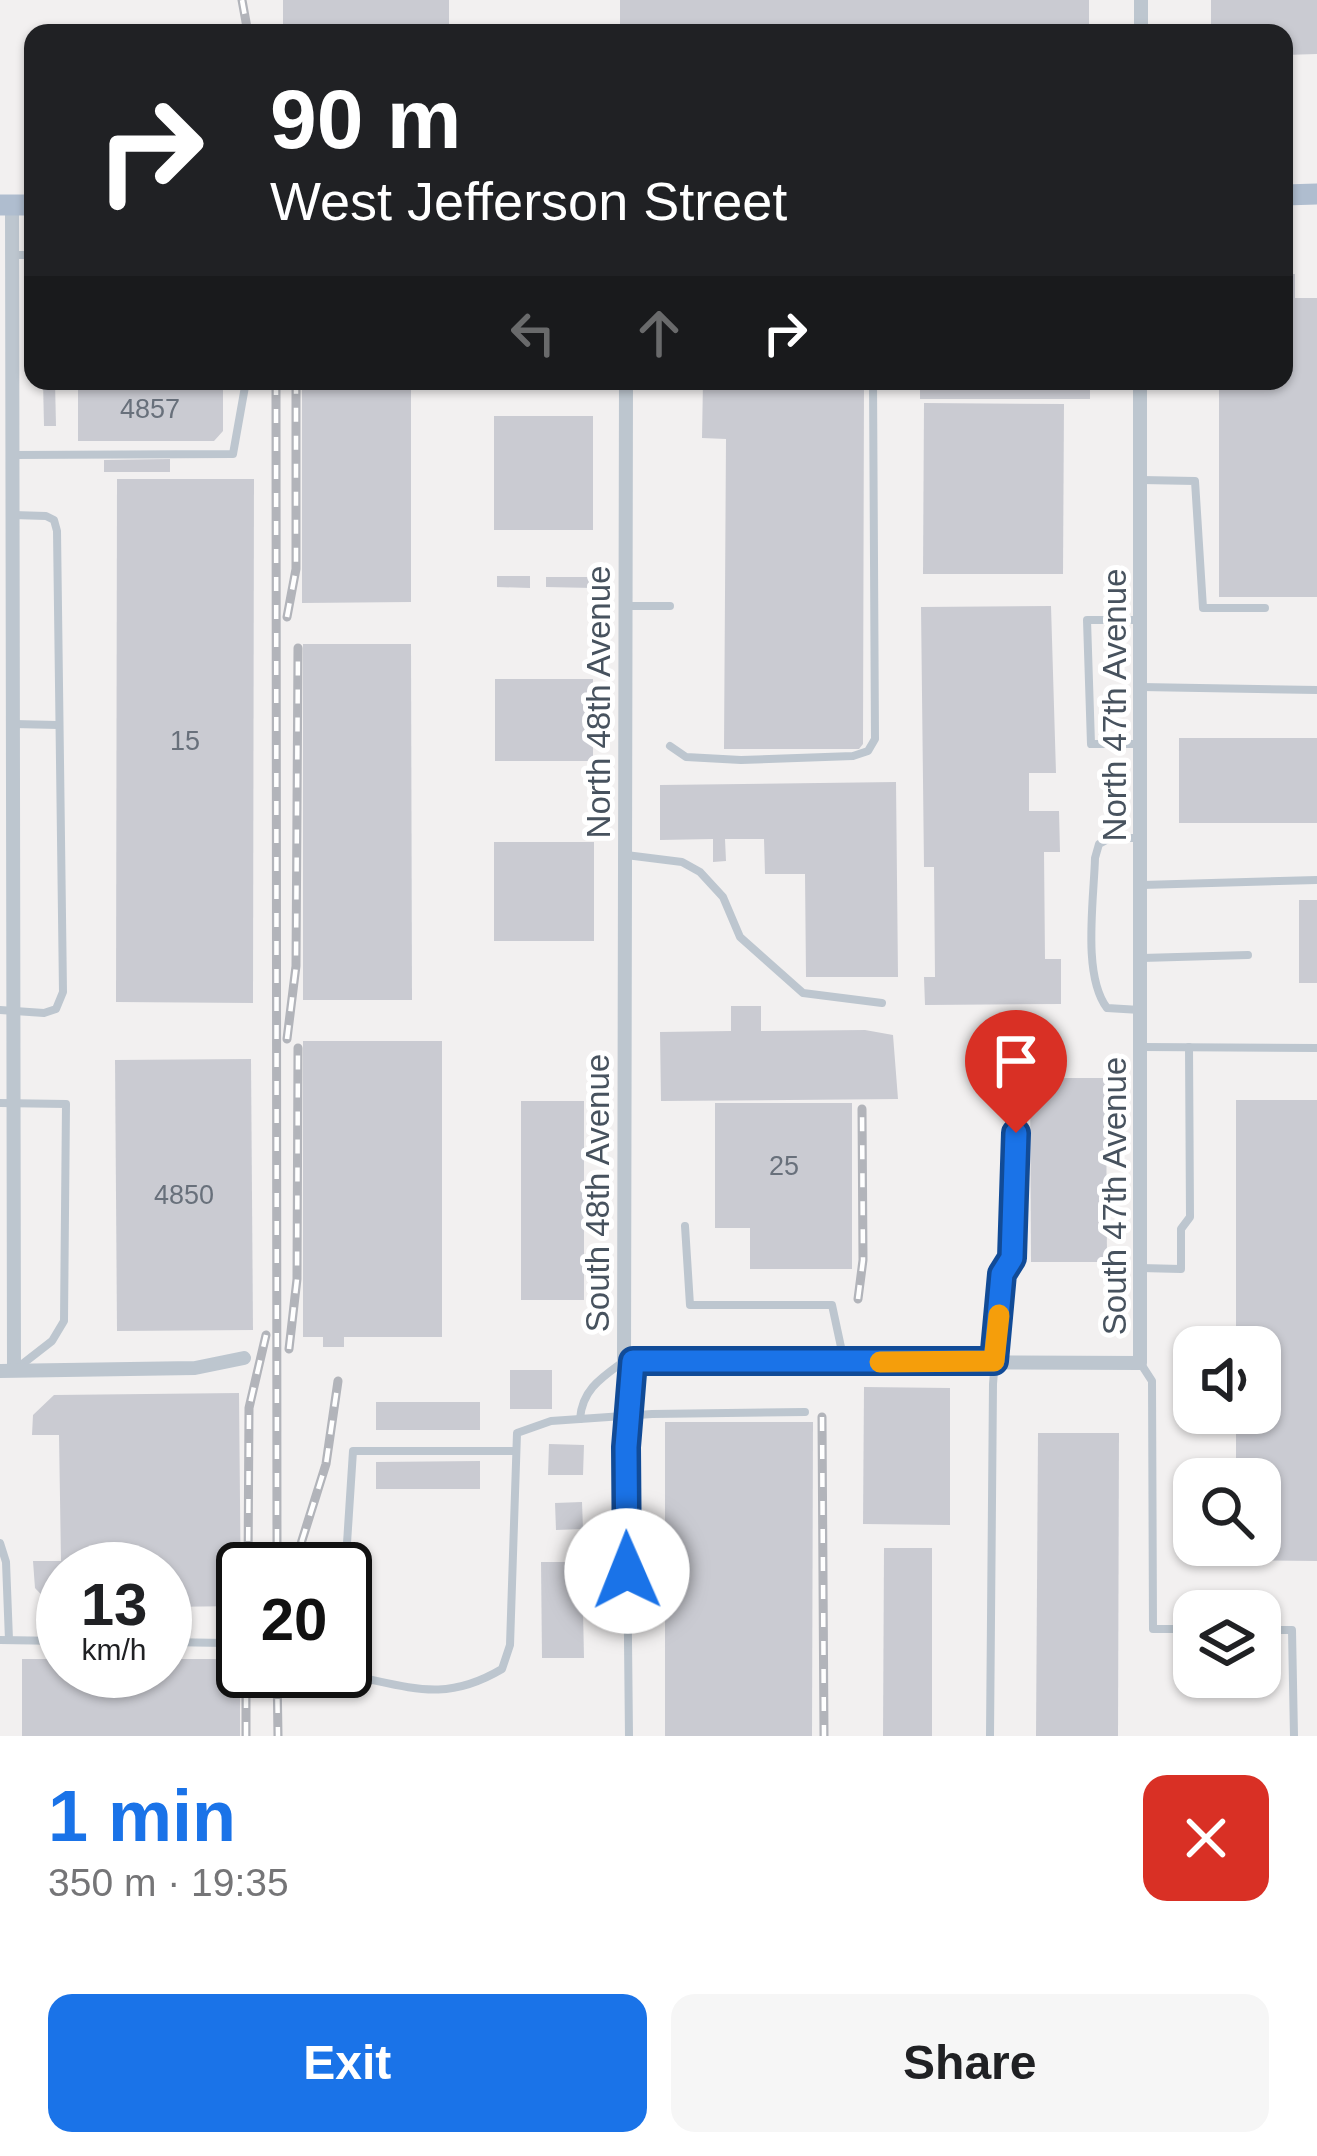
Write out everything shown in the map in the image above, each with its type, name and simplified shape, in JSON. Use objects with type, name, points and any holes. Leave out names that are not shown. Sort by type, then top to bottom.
[{"type":"street","points":[[15,205],[13,455],[6,488],[7,1370],[194,1368],[244,1358]]},
{"type":"street","name":"North 48th Avenue","points":[[624,1024],[626,390]]},
{"type":"street","name":"North 47th Avenue","points":[[1140,390],[1142,1029]]},
{"type":"street","name":"South 48th Avenue","points":[[624,1024],[628,1361]]},
{"type":"street","name":"South 47th Avenue","points":[[1141,1363],[1142,1029]]},
{"type":"street","points":[[628,1361],[1141,1363]]},
{"type":"lane","points":[[12,255],[24,255]]},
{"type":"lane","points":[[13,455],[233,454],[244,390]]},
{"type":"lane","points":[[670,746],[686,757],[740,760],[853,756],[868,751],[875,739],[873,390]]},
{"type":"lane","points":[[1140,480],[1195,481],[1203,608],[1264,608]]},
{"type":"lane","points":[[9,524],[46,516],[55,520],[57,531],[62,1001],[44,1013],[10,1017]]},
{"type":"lane","points":[[625,606],[670,606]]},
{"type":"lane","points":[[1141,620],[1087,620],[1091,744],[1141,744]]},
{"type":"lane","points":[[1141,687],[1317,690]]},
{"type":"lane","points":[[9,735],[58,725]]},
{"type":"lane","points":[[1141,838],[1110,838],[1099,844],[1093,967],[1097,995],[1107,1008],[1142,1010]]},
{"type":"lane","points":[[624,855],[682,862],[700,872],[723,897],[740,937],[803,993],[882,1003]]},
{"type":"lane","points":[[1142,885],[1317,880]]},
{"type":"lane","points":[[1142,958],[1247,955]]},
{"type":"lane","points":[[1142,1047],[1317,1048]]},
{"type":"lane","points":[[1141,1268],[1180,1269],[1181,1229],[1190,1217],[1189,1047]]},
{"type":"lane","points":[[990,1736],[994,1361],[1002,1274],[1012,1258],[1018,1051]]},
{"type":"lane","points":[[7,1370],[52,1341],[64,1321],[66,1104],[8,1103]]},
{"type":"lane","points":[[686,1226],[691,1305],[832,1305],[844,1362]]},
{"type":"lane","points":[[628,1361],[629,1736]]},
{"type":"lane","points":[[580,1419],[581,1404],[595,1381],[628,1361]]},
{"type":"lane","points":[[1141,1363],[1152,1381],[1153,1629],[1173,1629]]},
{"type":"lane","points":[[372,1680],[433,1692],[472,1686],[502,1669],[510,1645],[517,1432],[551,1421],[805,1412]]},
{"type":"lane","points":[[347,1542],[353,1451],[516,1451]]},
{"type":"lane","points":[[0,1543],[6,1562],[4,1640],[36,1641]]},
{"type":"lane","points":[[1281,1630],[1292,1630],[1294,1736]]},
{"type":"building","points":[[283,0],[449,0],[449,24],[283,24]]},
{"type":"building","points":[[620,0],[1089,0],[1089,24],[620,24]]},
{"type":"building","points":[[1211,0],[1317,0],[1317,54],[1293,55],[1293,24],[1211,24]]},
{"type":"building","points":[[1295,274],[1295,298],[1317,298],[1317,597],[1219,597],[1219,390],[1293,390]]},
{"type":"building","points":[[43,390],[55,390],[56,426],[44,426]]},
{"type":"building","points":[[78,390],[223,390],[223,431],[214,441],[78,441]]},
{"type":"building","points":[[302,390],[411,390],[411,602],[302,603]]},
{"type":"building","points":[[703,390],[864,390],[863,744],[859,749],[724,749],[726,439],[702,438]]},
{"type":"building","points":[[920,390],[1090,390],[1090,399],[920,399]]},
{"type":"building","points":[[924,403],[1064,404],[1063,574],[923,574]]},
{"type":"building","points":[[494,416],[593,416],[593,530],[494,530]]},
{"type":"building","points":[[170,459],[170,472],[104,472],[104,460]]},
{"type":"building","points":[[117,479],[254,479],[253,1003],[116,1002]]},
{"type":"building","points":[[497,576],[530,576],[530,588],[497,587]]},
{"type":"building","points":[[546,577],[593,577],[593,588],[546,587]]},
{"type":"building","points":[[1051,606],[1056,773],[1029,773],[1029,811],[1059,811],[1060,852],[1044,852],[1045,959],[1061,959],[1061,1004],[925,1005],[924,977],[935,977],[934,867],[924,867],[921,607]]},
{"type":"building","points":[[303,644],[411,644],[412,1000],[303,1000]]},
{"type":"building","points":[[495,679],[593,679],[593,761],[495,761]]},
{"type":"building","points":[[1179,738],[1317,738],[1317,823],[1179,823]]},
{"type":"building","points":[[896,782],[898,977],[806,977],[805,874],[765,874],[764,839],[725,839],[726,861],[713,862],[713,839],[660,840],[660,785]]},
{"type":"building","points":[[494,842],[594,842],[594,941],[494,941]]},
{"type":"building","points":[[1299,900],[1317,900],[1317,983],[1299,983]]},
{"type":"building","points":[[731,1006],[761,1006],[761,1031],[865,1030],[893,1035],[898,1099],[661,1101],[660,1032],[731,1031]]},
{"type":"building","points":[[303,1041],[442,1041],[442,1337],[344,1337],[344,1347],[323,1347],[323,1337],[303,1337]]},
{"type":"building","points":[[251,1059],[253,1330],[117,1331],[115,1060]]},
{"type":"building","points":[[1030,1078],[1106,1078],[1107,1262],[1031,1262]]},
{"type":"building","points":[[1236,1100],[1317,1100],[1317,1561],[1281,1561],[1281,1458],[1236,1458],[1236,1434],[1281,1434],[1281,1326],[1236,1326]]},
{"type":"building","points":[[521,1101],[584,1101],[584,1300],[521,1300]]},
{"type":"building","points":[[715,1103],[852,1103],[852,1269],[750,1269],[750,1228],[715,1228]]},
{"type":"building","points":[[510,1370],[552,1370],[552,1409],[510,1409]]},
{"type":"building","points":[[864,1387],[950,1388],[950,1525],[863,1524]]},
{"type":"building","points":[[239,1393],[240,1542],[216,1542],[216,1606],[192,1607],[192,1542],[61,1542],[59,1435],[32,1435],[33,1415],[54,1395]]},
{"type":"building","points":[[376,1402],[480,1402],[480,1430],[376,1430]]},
{"type":"building","points":[[665,1422],[813,1422],[812,1736],[665,1736]]},
{"type":"building","points":[[1038,1433],[1119,1433],[1118,1736],[1036,1736]]},
{"type":"building","points":[[549,1444],[584,1445],[583,1475],[548,1475]]},
{"type":"building","points":[[480,1461],[480,1489],[376,1489],[376,1462]]},
{"type":"building","points":[[582,1502],[583,1529],[556,1530],[555,1503]]},
{"type":"building","points":[[884,1548],[932,1548],[932,1736],[883,1736]]},
{"type":"building","points":[[541,1562],[582,1562],[584,1658],[542,1658]]},
{"type":"building","points":[[22,1659],[36,1659],[36,1698],[192,1698],[192,1659],[216,1659],[216,1698],[240,1698],[240,1736],[22,1736]]},
{"type":"railway","points":[[242,0],[246,24]]},
{"type":"railway","points":[[276,390],[277,1542]]},
{"type":"railway","points":[[287,617],[296,569],[296,390]]},
{"type":"railway","points":[[287,1039],[296,966],[298,648]]},
{"type":"railway","points":[[289,1349],[297,1279],[298,1048]]},
{"type":"railway","points":[[858,1299],[863,1260],[862,1109]]},
{"type":"railway","points":[[248,1542],[249,1408],[266,1335]]},
{"type":"railway","points":[[301,1542],[326,1464],[338,1381]]},
{"type":"railway","points":[[822,1417],[824,1736]]},
{"type":"railway","points":[[246,1698],[246,1736]]},
{"type":"railway","points":[[277,1698],[278,1736]]},
{"type":"slow traffic","points":[[880,1362],[994,1361],[999,1315]]},
{"type":"route","points":[[627,1571],[626,1447],[633,1361],[994,1361],[1002,1274],[1012,1258],[1016,1133]]}]
